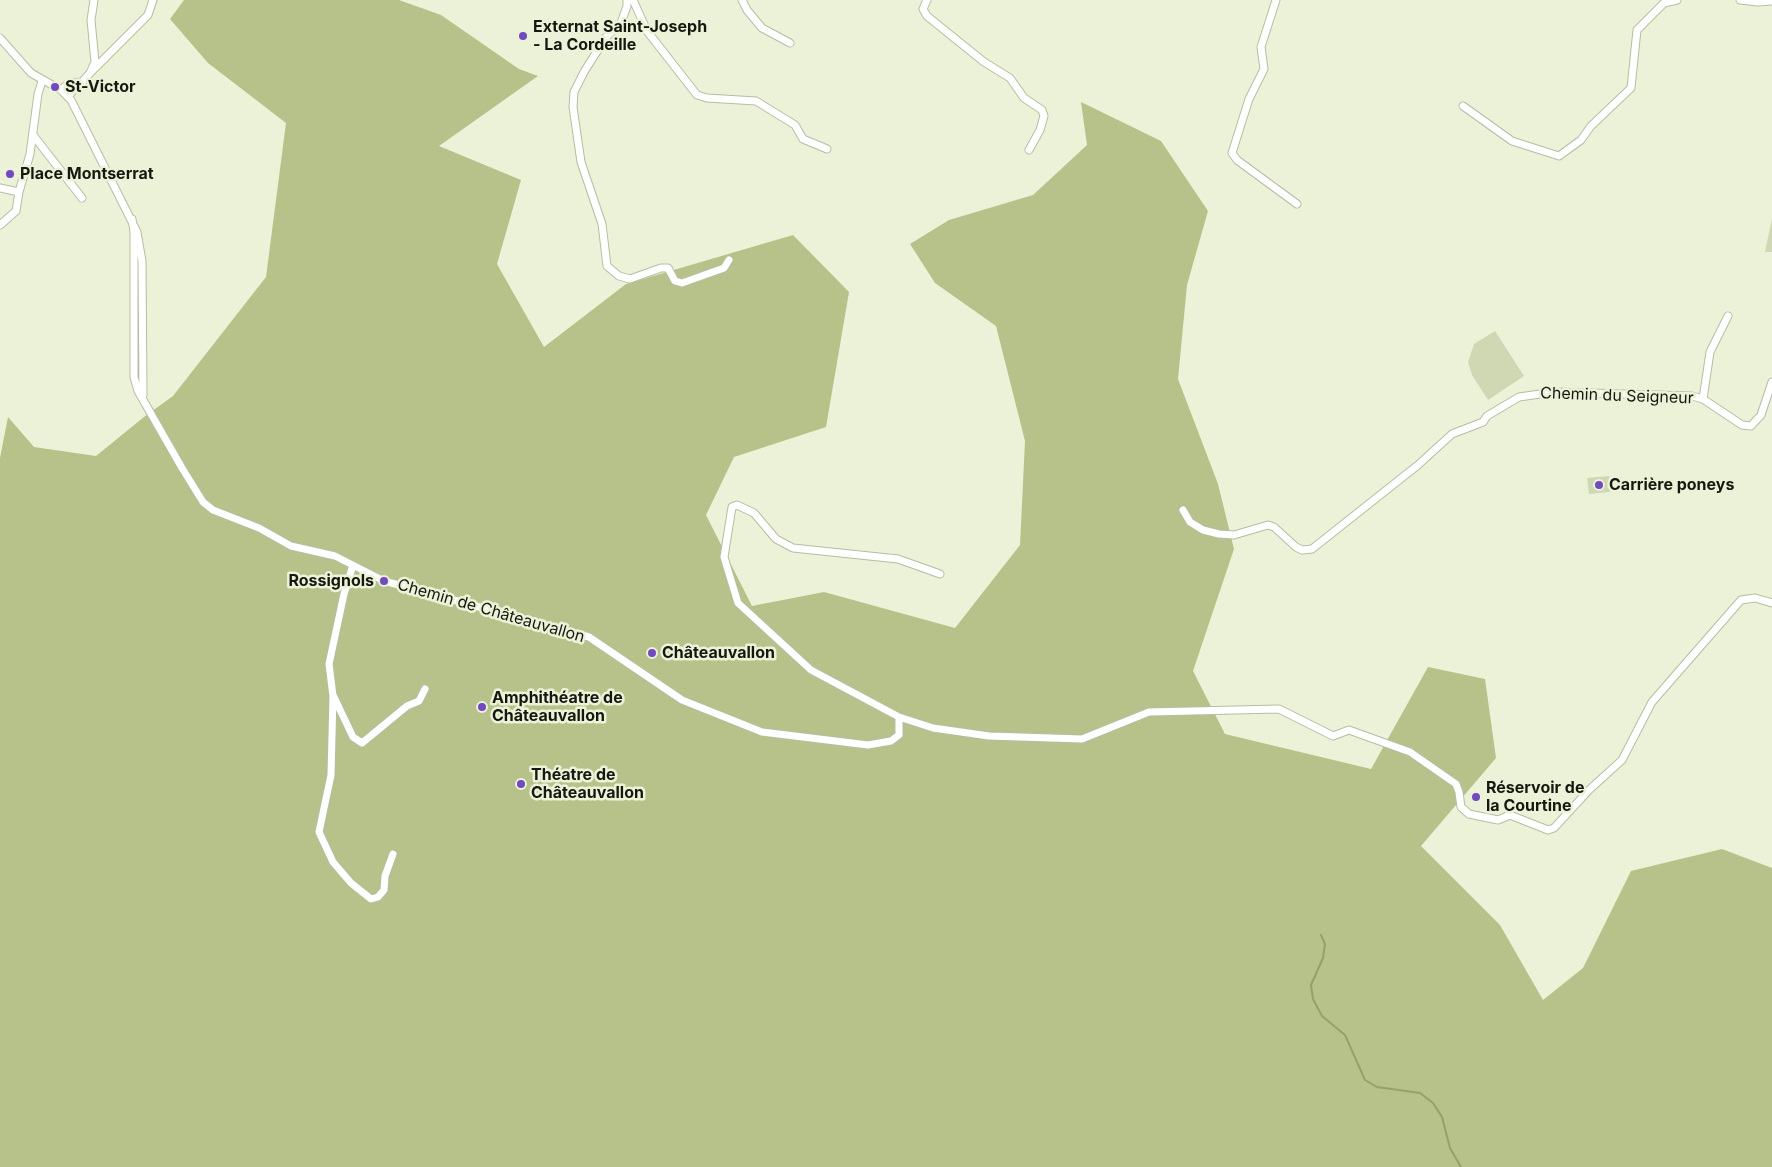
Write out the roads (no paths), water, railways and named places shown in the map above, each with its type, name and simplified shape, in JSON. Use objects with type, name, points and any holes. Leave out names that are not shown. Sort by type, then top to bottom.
[{"type":"street","points":[[90,73],[95,62],[91,20],[94,0]]},
{"type":"street","points":[[68,96],[148,15],[153,0]]},
{"type":"street","points":[[627,0],[627,6],[621,23],[606,37],[574,92],[573,107],[581,162],[602,224],[607,266],[619,276],[630,279],[660,268],[668,268],[675,281],[682,283],[724,268],[729,260]]},
{"type":"street","points":[[634,0],[647,31],[697,95],[707,98],[756,101],[795,125],[803,139],[827,149]]},
{"type":"street","points":[[742,0],[746,10],[762,28],[790,43]]},
{"type":"street","points":[[927,0],[923,9],[927,16],[984,62],[1010,78],[1024,98],[1042,110],[1044,116],[1040,130],[1029,150]]},
{"type":"street","points":[[1276,0],[1261,47],[1264,69],[1249,100],[1232,153],[1238,160],[1297,204]]},
{"type":"street","points":[[1463,106],[1512,140],[1559,156],[1580,140],[1591,126],[1631,88],[1637,30],[1664,2],[1677,0]]},
{"type":"street","points":[[1740,0],[1772,1]]},
{"type":"street","name":"Chemin de Châteauvallon","points":[[0,38],[31,73],[68,96],[132,219],[140,242],[142,262],[141,381],[144,401],[203,502],[213,510],[259,528],[291,546],[335,556],[384,581],[410,590],[589,637],[682,700],[762,732],[868,745],[891,741],[899,735],[898,717]]},
{"type":"street","points":[[0,225],[16,211],[18,192],[26,171],[38,94],[42,81]]},
{"type":"street","points":[[60,90],[69,84],[82,82]]},
{"type":"street","points":[[33,135],[82,198]]},
{"type":"street","points":[[0,188],[18,192]]},
{"type":"street","name":"Chemin du Seigneur","points":[[1703,399],[1710,352],[1728,316]]},
{"type":"street","name":"Chemin du Seigneur","points":[[1183,510],[1190,522],[1203,530],[1234,535],[1268,525],[1274,527],[1296,547],[1302,550],[1312,549],[1383,493],[1452,434],[1483,422],[1486,416],[1519,397],[1554,392],[1692,396],[1703,399],[1742,425],[1751,426],[1761,415],[1772,382]]},
{"type":"street","points":[[940,574],[898,559],[793,548],[776,539],[754,512],[736,505],[732,507],[724,557],[738,603],[811,670],[898,717],[933,728],[989,736],[1082,739],[1149,712],[1280,709],[1333,736],[1349,730],[1410,752],[1456,784],[1461,807],[1469,814],[1498,820],[1510,815],[1548,830],[1554,828],[1589,790],[1622,760],[1652,702],[1741,600],[1755,598],[1772,603]]},
{"type":"street","points":[[354,565],[344,594],[329,664],[333,695],[331,775],[319,832],[333,862],[351,884],[371,899],[378,897],[384,890],[385,876],[392,854]]},
{"type":"street","points":[[333,695],[353,737],[356,741],[362,743],[407,706],[419,701],[425,689]]},
{"type":"waterway","points":[[1321,935],[1325,944],[1323,958],[1311,985],[1313,999],[1322,1016],[1345,1035],[1365,1080],[1377,1087],[1420,1093],[1433,1103],[1442,1117],[1450,1148],[1461,1167]]},
{"type":"place","name":"Externat Saint-Joseph - La Cordeille","points":[[523,36]]},
{"type":"place","name":"St-Victor","points":[[55,87]]},
{"type":"place","name":"Place Montserrat","points":[[10,174]]},
{"type":"place","name":"Carrière poneys","points":[[1599,485]]},
{"type":"place","name":"Rossignols","points":[[384,581]]},
{"type":"place","name":"Châteauvallon","points":[[652,653]]},
{"type":"place","name":"Amphithéatre de Châteauvallon","points":[[482,707]]},
{"type":"place","name":"Théatre de Châteauvallon","points":[[521,784]]},
{"type":"place","name":"Réservoir de la Courtine","points":[[1476,797]]}]
